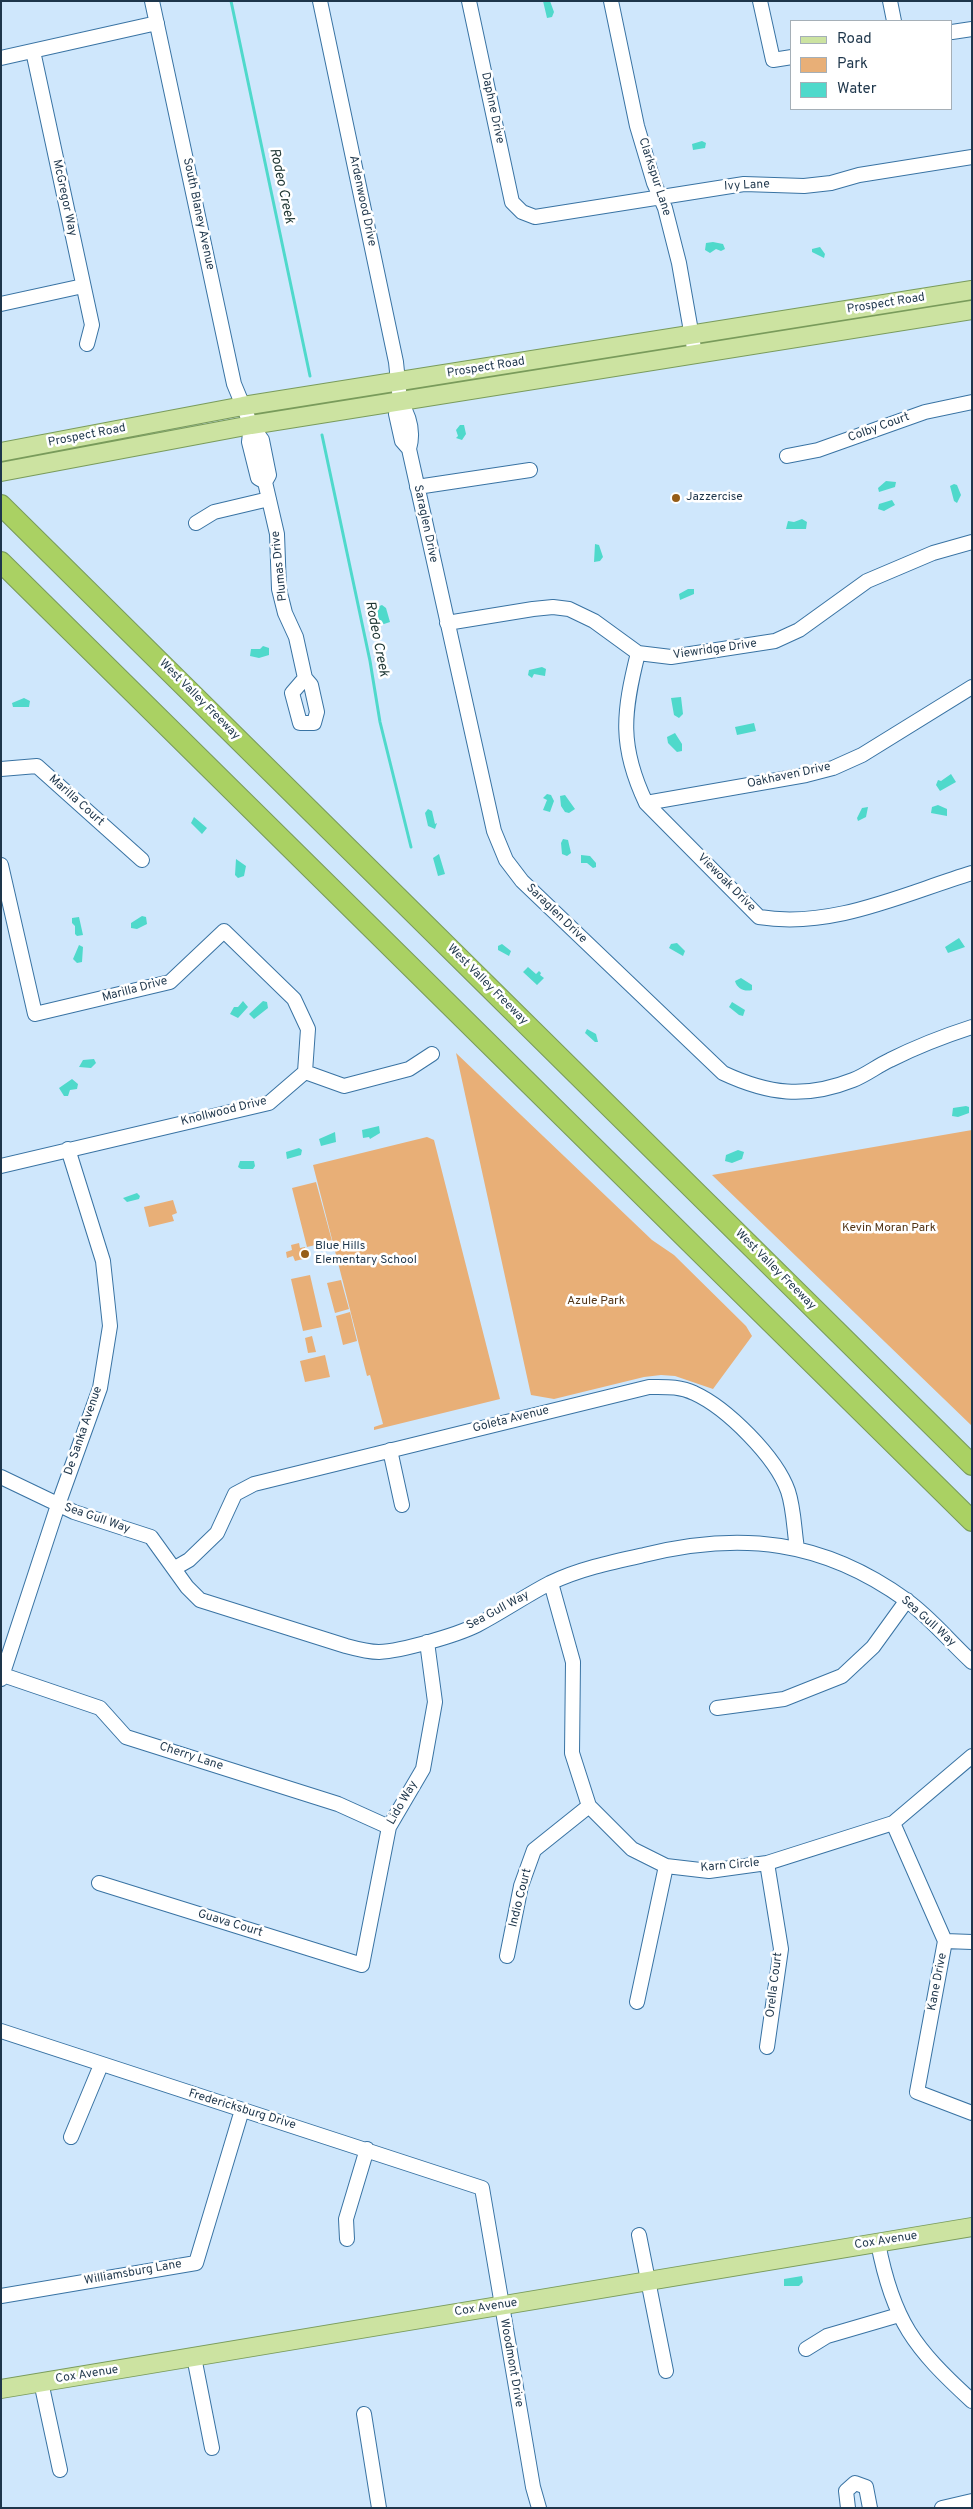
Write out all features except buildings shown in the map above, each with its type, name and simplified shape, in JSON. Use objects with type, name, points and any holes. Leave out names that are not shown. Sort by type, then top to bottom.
[{"type":"highway","name":"West Valley Freeway","points":[[1,505],[972,1465]]},
{"type":"highway","points":[[1,562],[972,1521]]},
{"type":"main road","name":"Prospect Road","points":[[1,452],[243,406],[972,290]]},
{"type":"main road","name":"Prospect Road","points":[[5,471],[250,425],[972,310]]},
{"type":"main road","name":"Cox Avenue","points":[[1,2389],[972,2227]]},
{"type":"street","name":"South Blaney Avenue","points":[[152,1],[234,384],[250,425]]},
{"type":"street","name":"Ardenwood Drive","points":[[320,1],[396,362],[400,401]]},
{"type":"street","name":"Daphne Drive","points":[[469,1],[512,202],[522,212]]},
{"type":"street","name":"Clarkspur Lane","points":[[611,1],[637,126],[680,262],[695,354]]},
{"type":"street","points":[[760,1],[773,60],[790,58]]},
{"type":"street","points":[[890,1],[894,20]]},
{"type":"street","points":[[1,58],[157,23]]},
{"type":"street","points":[[953,32],[972,29]]},
{"type":"street","name":"McGregor Way","points":[[33,51],[92,325],[87,344]]},
{"type":"street","name":"Ivy Lane","points":[[522,212],[535,217],[744,184],[804,186],[831,183],[859,175],[972,157]]},
{"type":"street","points":[[1,304],[83,286]]},
{"type":"street","name":"Saraglen Drive","points":[[400,401],[396,414],[402,441],[409,449],[494,831],[506,860],[522,881],[723,1073],[753,1087],[776,1092],[813,1091],[853,1080],[888,1060],[972,1026]]},
{"type":"street","name":"Colby Court","points":[[787,456],[818,450],[925,412],[972,402]]},
{"type":"street","name":"Plumas Drive","points":[[250,425],[249,442],[258,478],[265,482],[277,534],[279,588],[285,613],[296,637],[305,678]]},
{"type":"street","points":[[417,487],[530,470]]},
{"type":"street","points":[[196,523],[214,512],[269,499]]},
{"type":"street","name":"Viewridge Drive","points":[[447,623],[532,609],[553,607],[569,609],[594,621],[638,653],[672,657],[775,641],[799,630],[867,581],[933,553],[972,542]]},
{"type":"street","name":"Viewoak Drive","points":[[638,653],[628,696],[625,725],[635,779],[646,803],[760,917],[783,921],[861,909],[899,899],[927,887],[972,873]]},
{"type":"street","name":"Oakhaven Drive","points":[[646,803],[806,775],[833,768],[862,755],[972,687]]},
{"type":"street","name":"Marilla Court","points":[[1,768],[37,766],[142,860]]},
{"type":"street","name":"Marilla Drive","points":[[1,865],[35,1014],[170,982],[224,931],[294,999],[308,1029],[305,1072]]},
{"type":"street","points":[[305,1072],[344,1086],[409,1069],[432,1054]]},
{"type":"street","name":"Knollwood Drive","points":[[1,1166],[269,1103],[305,1072]]},
{"type":"street","name":"De Sanka Avenue","points":[[2,1677],[58,1505],[100,1388],[110,1326],[103,1261],[68,1149]]},
{"type":"street","name":"Goleta Avenue","points":[[175,1568],[189,1560],[217,1533],[235,1494],[254,1484],[650,1387],[673,1387],[694,1392],[715,1404],[746,1433],[771,1462],[788,1491],[797,1548]]},
{"type":"street","points":[[390,1450],[402,1505]]},
{"type":"street","name":"Sea Gull Way","points":[[1,1477],[58,1505],[151,1537],[187,1587],[200,1600],[346,1646],[382,1652],[427,1642],[475,1626],[551,1583],[593,1567],[658,1551],[712,1542],[773,1544],[797,1548],[860,1572],[907,1600],[972,1662]]},
{"type":"street","name":"Karn Circle","points":[[551,1583],[572,1662],[572,1753],[589,1806],[632,1849],[666,1866],[709,1870],[768,1863],[893,1822],[972,1756]]},
{"type":"street","points":[[717,1708],[784,1700],[842,1676],[874,1647],[907,1600]]},
{"type":"street","name":"Lido Way","points":[[362,1965],[389,1827],[423,1769],[435,1702],[427,1642]]},
{"type":"street","name":"Cherry Lane","points":[[2,1677],[100,1708],[126,1736],[338,1804],[389,1827]]},
{"type":"street","name":"Indio Court","points":[[507,1956],[521,1886],[534,1850],[589,1806]]},
{"type":"street","name":"Kane Drive","points":[[893,1822],[945,1941],[917,2092],[972,2113]]},
{"type":"street","name":"Orella Court","points":[[767,2046],[781,1950],[768,1863]]},
{"type":"street","points":[[637,2002],[666,1866]]},
{"type":"street","name":"Guava Court","points":[[99,1883],[362,1965]]},
{"type":"street","points":[[945,1941],[972,1942]]},
{"type":"street","name":"Fredericksburg Drive","points":[[1,2031],[101,2065],[367,2148],[482,2188]]},
{"type":"street","points":[[72,2137],[101,2065]]},
{"type":"street","name":"Williamsburg Lane","points":[[1,2296],[196,2263],[242,2110]]},
{"type":"street","points":[[347,2239],[346,2219],[367,2148]]},
{"type":"street","name":"Woodmont Drive","points":[[482,2188],[533,2487],[539,2508]]},
{"type":"street","points":[[639,2235],[666,2371]]},
{"type":"street","points":[[878,2243],[889,2291],[899,2316],[916,2345],[938,2370],[972,2402]]},
{"type":"street","points":[[806,2349],[827,2336],[899,2316]]},
{"type":"street","points":[[194,2357],[212,2448]]},
{"type":"street","points":[[41,2382],[60,2470]]},
{"type":"street","points":[[364,2414],[379,2508]]},
{"type":"street","points":[[848,2508],[846,2491],[855,2483],[866,2487],[870,2508]]},
{"type":"street","points":[[942,2508],[972,2501]]},
{"type":"green space","name":"Azule Park","points":[[456,1053],[652,1240],[674,1255],[746,1326],[752,1336],[713,1389],[675,1376],[661,1375],[644,1377],[554,1399],[531,1395]]},
{"type":"green space","name":"Kevin Moran Park","points":[[972,1130],[972,1426],[712,1175]]},
{"type":"green space","points":[[427,1137],[434,1140],[500,1399],[374,1430],[374,1427],[383,1424],[370,1375],[367,1376],[313,1165]]},
{"type":"green space","points":[[316,1182],[332,1241],[307,1247],[292,1188]]},
{"type":"green space","points":[[173,1200],[177,1213],[172,1215],[174,1221],[149,1227],[144,1207]]},
{"type":"green space","points":[[299,1243],[300,1248],[305,1247],[306,1253],[302,1254],[303,1259],[295,1261],[293,1256],[287,1258],[286,1252],[292,1250],[291,1245]]},
{"type":"green space","points":[[310,1275],[322,1327],[303,1331],[291,1279]]},
{"type":"green space","points":[[341,1280],[349,1309],[335,1313],[327,1283]]},
{"type":"green space","points":[[350,1312],[357,1341],[343,1345],[336,1316]]},
{"type":"green space","points":[[312,1336],[316,1352],[308,1353],[305,1338]]},
{"type":"green space","points":[[325,1355],[330,1377],[305,1382],[300,1361]]},
{"type":"water","points":[[543,1],[550,1],[554,12],[552,17],[547,18]]},
{"type":"water","points":[[702,141],[706,143],[705,148],[693,150],[692,144]]},
{"type":"water","points":[[706,243],[723,244],[725,249],[721,251],[716,249],[710,253],[705,250]]},
{"type":"water","points":[[820,247],[825,254],[824,258],[812,252],[812,249]]},
{"type":"water","points":[[460,425],[464,425],[466,434],[462,440],[456,438],[458,436],[456,430]]},
{"type":"water","points":[[886,481],[896,482],[895,487],[879,492],[878,488]]},
{"type":"water","points":[[957,485],[961,495],[957,503],[954,501],[950,486]]},
{"type":"water","points":[[892,500],[895,505],[884,511],[878,509],[879,504]]},
{"type":"water","points":[[802,519],[807,522],[806,529],[786,529],[788,521],[794,522]]},
{"type":"water","points":[[595,544],[599,545],[603,557],[600,561],[594,562]]},
{"type":"water","points":[[688,589],[694,589],[694,594],[680,600],[679,594]]},
{"type":"water","points":[[382,605],[386,608],[390,622],[384,624],[379,622],[377,607]]},
{"type":"water","points":[[263,646],[269,648],[269,655],[259,658],[250,656],[251,649],[260,649]]},
{"type":"water","points":[[542,667],[546,669],[545,676],[534,674],[532,678],[528,675],[529,670]]},
{"type":"water","points":[[681,697],[683,714],[679,718],[674,715],[671,698]]},
{"type":"water","points":[[24,698],[30,701],[29,707],[13,707],[12,703]]},
{"type":"water","points":[[754,723],[756,731],[737,735],[735,727]]},
{"type":"water","points":[[675,733],[682,744],[682,751],[677,752],[668,743],[667,737]]},
{"type":"water","points":[[951,774],[956,782],[940,791],[936,785],[938,780],[941,781]]},
{"type":"water","points":[[547,794],[551,795],[554,801],[550,812],[543,810],[547,800],[543,798]]},
{"type":"water","points":[[565,795],[575,809],[569,813],[565,812],[561,806],[560,796]]},
{"type":"water","points":[[938,805],[947,809],[947,816],[931,813],[932,807]]},
{"type":"water","points":[[868,807],[866,817],[858,821],[857,818],[862,808]]},
{"type":"water","points":[[428,809],[432,811],[435,824],[437,823],[435,829],[428,826],[425,813]]},
{"type":"water","points":[[194,817],[207,828],[202,834],[191,823]]},
{"type":"water","points":[[563,839],[568,840],[571,853],[567,856],[562,854],[561,843]]},
{"type":"water","points":[[439,854],[445,874],[438,876],[433,858]]},
{"type":"water","points":[[581,855],[590,856],[596,863],[596,867],[593,868],[587,863],[581,863]]},
{"type":"water","points":[[236,859],[246,866],[244,876],[238,878],[235,875]]},
{"type":"water","points":[[142,916],[146,917],[147,924],[137,929],[131,928],[131,923]]},
{"type":"water","points":[[79,917],[83,935],[77,936],[72,918]]},
{"type":"water","points":[[959,938],[965,947],[948,953],[945,947]]},
{"type":"water","points":[[677,943],[685,951],[683,956],[669,948],[671,944]]},
{"type":"water","points":[[502,944],[511,951],[509,956],[498,950],[498,946]]},
{"type":"water","points":[[79,945],[83,947],[82,962],[77,963],[73,959]]},
{"type":"water","points":[[528,967],[536,974],[539,971],[540,975],[544,978],[537,985],[523,972]]},
{"type":"water","points":[[741,978],[752,985],[752,990],[739,988],[735,981]]},
{"type":"water","points":[[243,1001],[248,1007],[238,1018],[230,1014],[234,1007],[238,1007]]},
{"type":"water","points":[[263,1001],[267,1002],[268,1008],[254,1019],[249,1014]]},
{"type":"water","points":[[732,1002],[745,1010],[743,1016],[729,1007]]},
{"type":"water","points":[[587,1029],[596,1034],[598,1042],[595,1042],[585,1033]]},
{"type":"water","points":[[94,1059],[96,1063],[91,1068],[79,1067],[83,1060]]},
{"type":"water","points":[[72,1079],[78,1084],[77,1089],[70,1090],[68,1096],[64,1096],[59,1088]]},
{"type":"water","points":[[969,1107],[969,1113],[958,1117],[952,1116],[953,1108]]},
{"type":"water","points":[[379,1126],[380,1133],[370,1139],[369,1137],[363,1138],[362,1130]]},
{"type":"water","points":[[335,1132],[336,1142],[321,1146],[319,1139]]},
{"type":"water","points":[[299,1148],[302,1150],[301,1155],[287,1159],[286,1152]]},
{"type":"water","points":[[738,1150],[744,1152],[742,1159],[732,1163],[725,1161],[726,1155]]},
{"type":"water","points":[[240,1161],[254,1161],[255,1166],[253,1169],[241,1169],[238,1167]]},
{"type":"water","points":[[137,1193],[140,1196],[139,1199],[127,1202],[123,1198]]},
{"type":"water","points":[[802,2276],[803,2282],[799,2286],[784,2286],[784,2279]]},
{"type":"waterway","name":"Rodeo Creek","points":[[231,1],[310,376]]},
{"type":"waterway","name":"Rodeo Creek","points":[[322,435],[370,661],[380,722],[411,847]]},
{"type":"place","name":"Jazzercise","points":[[676,498]]},
{"type":"place","name":"Blue Hills Elementary School","points":[[305,1254]]}]
